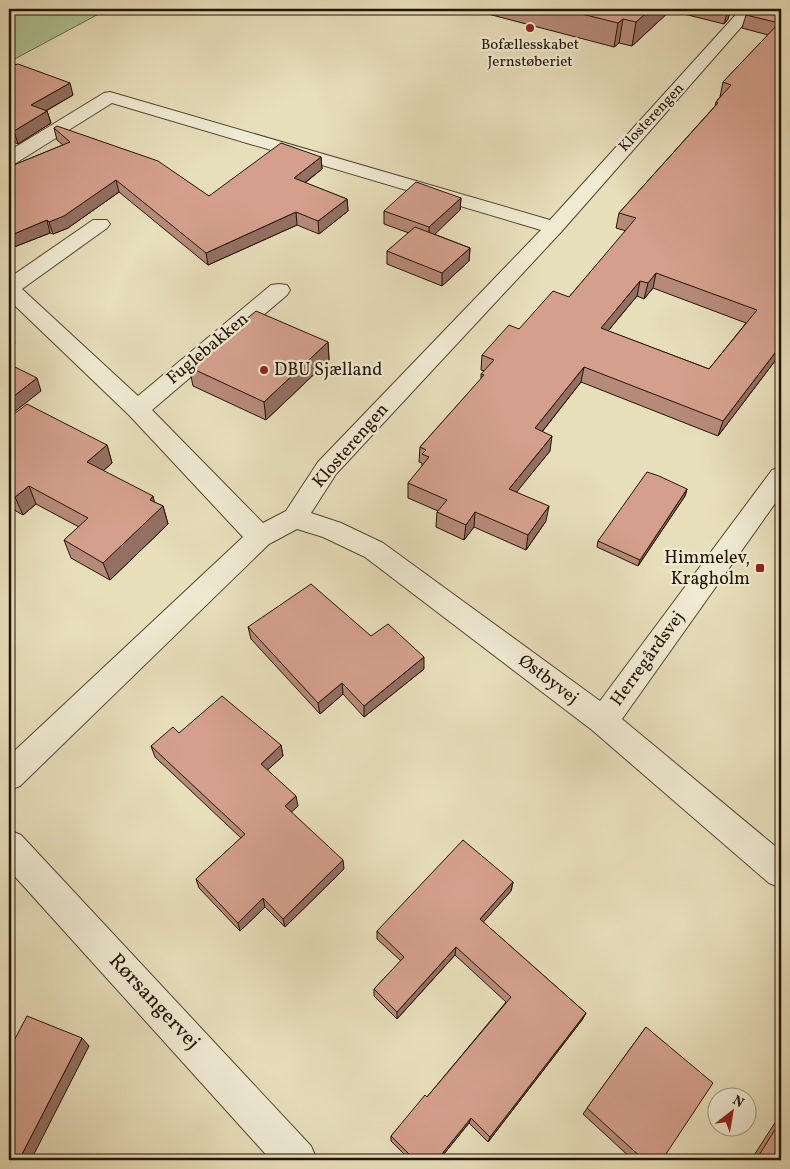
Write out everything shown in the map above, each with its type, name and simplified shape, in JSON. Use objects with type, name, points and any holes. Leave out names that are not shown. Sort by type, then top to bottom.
[{"type":"street","name":"Klosterengen","points":[[295,518],[327,468],[554,228],[739,13]]},
{"type":"street","points":[[9,159],[110,97],[554,228]]},
{"type":"street","points":[[100,224],[9,288],[137,409],[260,537]]},
{"type":"street","name":"Fuglebakken","points":[[137,409],[278,290]]},
{"type":"street","name":"Herregårdsvej","points":[[603,721],[781,476]]},
{"type":"street","points":[[9,776],[260,537],[295,518]]},
{"type":"street","name":"Østbyvej","points":[[295,518],[332,530],[366,545],[603,721],[781,872]]},
{"type":"street","name":"Rørsangervej","points":[[9,846],[172,1021],[296,1160]]},
{"type":"green space","points":[[9,9],[108,9],[9,62]]},
{"type":"building","points":[[562,9],[651,9],[636,22],[623,19],[618,23]]},
{"type":"building","points":[[751,9],[781,9],[781,345],[723,421],[584,367],[535,428],[552,436],[509,489],[549,506],[528,535],[475,512],[466,525],[437,512],[447,500],[408,483],[429,457],[422,454],[426,450],[420,447],[484,375],[481,374],[494,360],[482,355],[509,325],[519,329],[553,291],[569,297],[636,218],[619,213],[718,103],[716,102],[731,85],[723,82],[779,23],[746,15]],"holes":[[[656,273],[757,310],[709,369],[601,328],[640,281],[648,283]]]},
{"type":"building","points":[[18,64],[70,83],[31,105],[47,111],[14,131],[9,129],[9,66]]},
{"type":"building","points":[[57,126],[158,161],[209,196],[281,143],[321,157],[294,178],[347,199],[318,221],[296,212],[206,253],[116,180],[64,216],[49,222],[47,220],[9,236],[9,167],[70,142],[54,128]]},
{"type":"building","points":[[416,182],[461,198],[429,227],[384,211]]},
{"type":"building","points":[[415,227],[470,248],[442,273],[387,251]]},
{"type":"building","points":[[256,311],[328,342],[264,402],[189,367]]},
{"type":"building","points":[[9,364],[37,378],[9,400]]},
{"type":"building","points":[[27,404],[107,445],[87,462],[153,496],[150,500],[163,506],[103,563],[64,540],[88,518],[29,486],[15,497],[9,494],[9,456],[14,452],[9,449],[9,418]]},
{"type":"building","points":[[647,472],[687,489],[640,560],[598,541]]},
{"type":"building","points":[[311,584],[371,636],[388,624],[424,657],[364,706],[342,683],[318,703],[248,627]]},
{"type":"building","points":[[222,696],[281,745],[261,764],[296,796],[285,806],[343,860],[283,919],[263,898],[238,923],[196,879],[245,834],[151,746],[173,727],[179,733]]},
{"type":"building","points":[[463,840],[513,882],[480,919],[586,1013],[490,1137],[471,1118],[437,1160],[415,1160],[391,1136],[425,1095],[427,1097],[511,997],[456,947],[397,1012],[374,989],[404,957],[377,931]]},
{"type":"building","points":[[27,1016],[82,1038],[19,1160],[9,1160],[9,1050]]},
{"type":"building","points":[[646,1027],[713,1083],[711,1086],[708,1086],[708,1091],[662,1160],[644,1160],[587,1108]]},
{"type":"building","points":[[781,1120],[781,1160],[756,1160]]},
{"type":"place","name":"Bofællesskabet Jernstøberiet","points":[[530,28]]},
{"type":"place","name":"DBU Sjælland","points":[[264,370]]},
{"type":"place","name":"Himmelev, Kragholm","points":[[760,568]]}]
